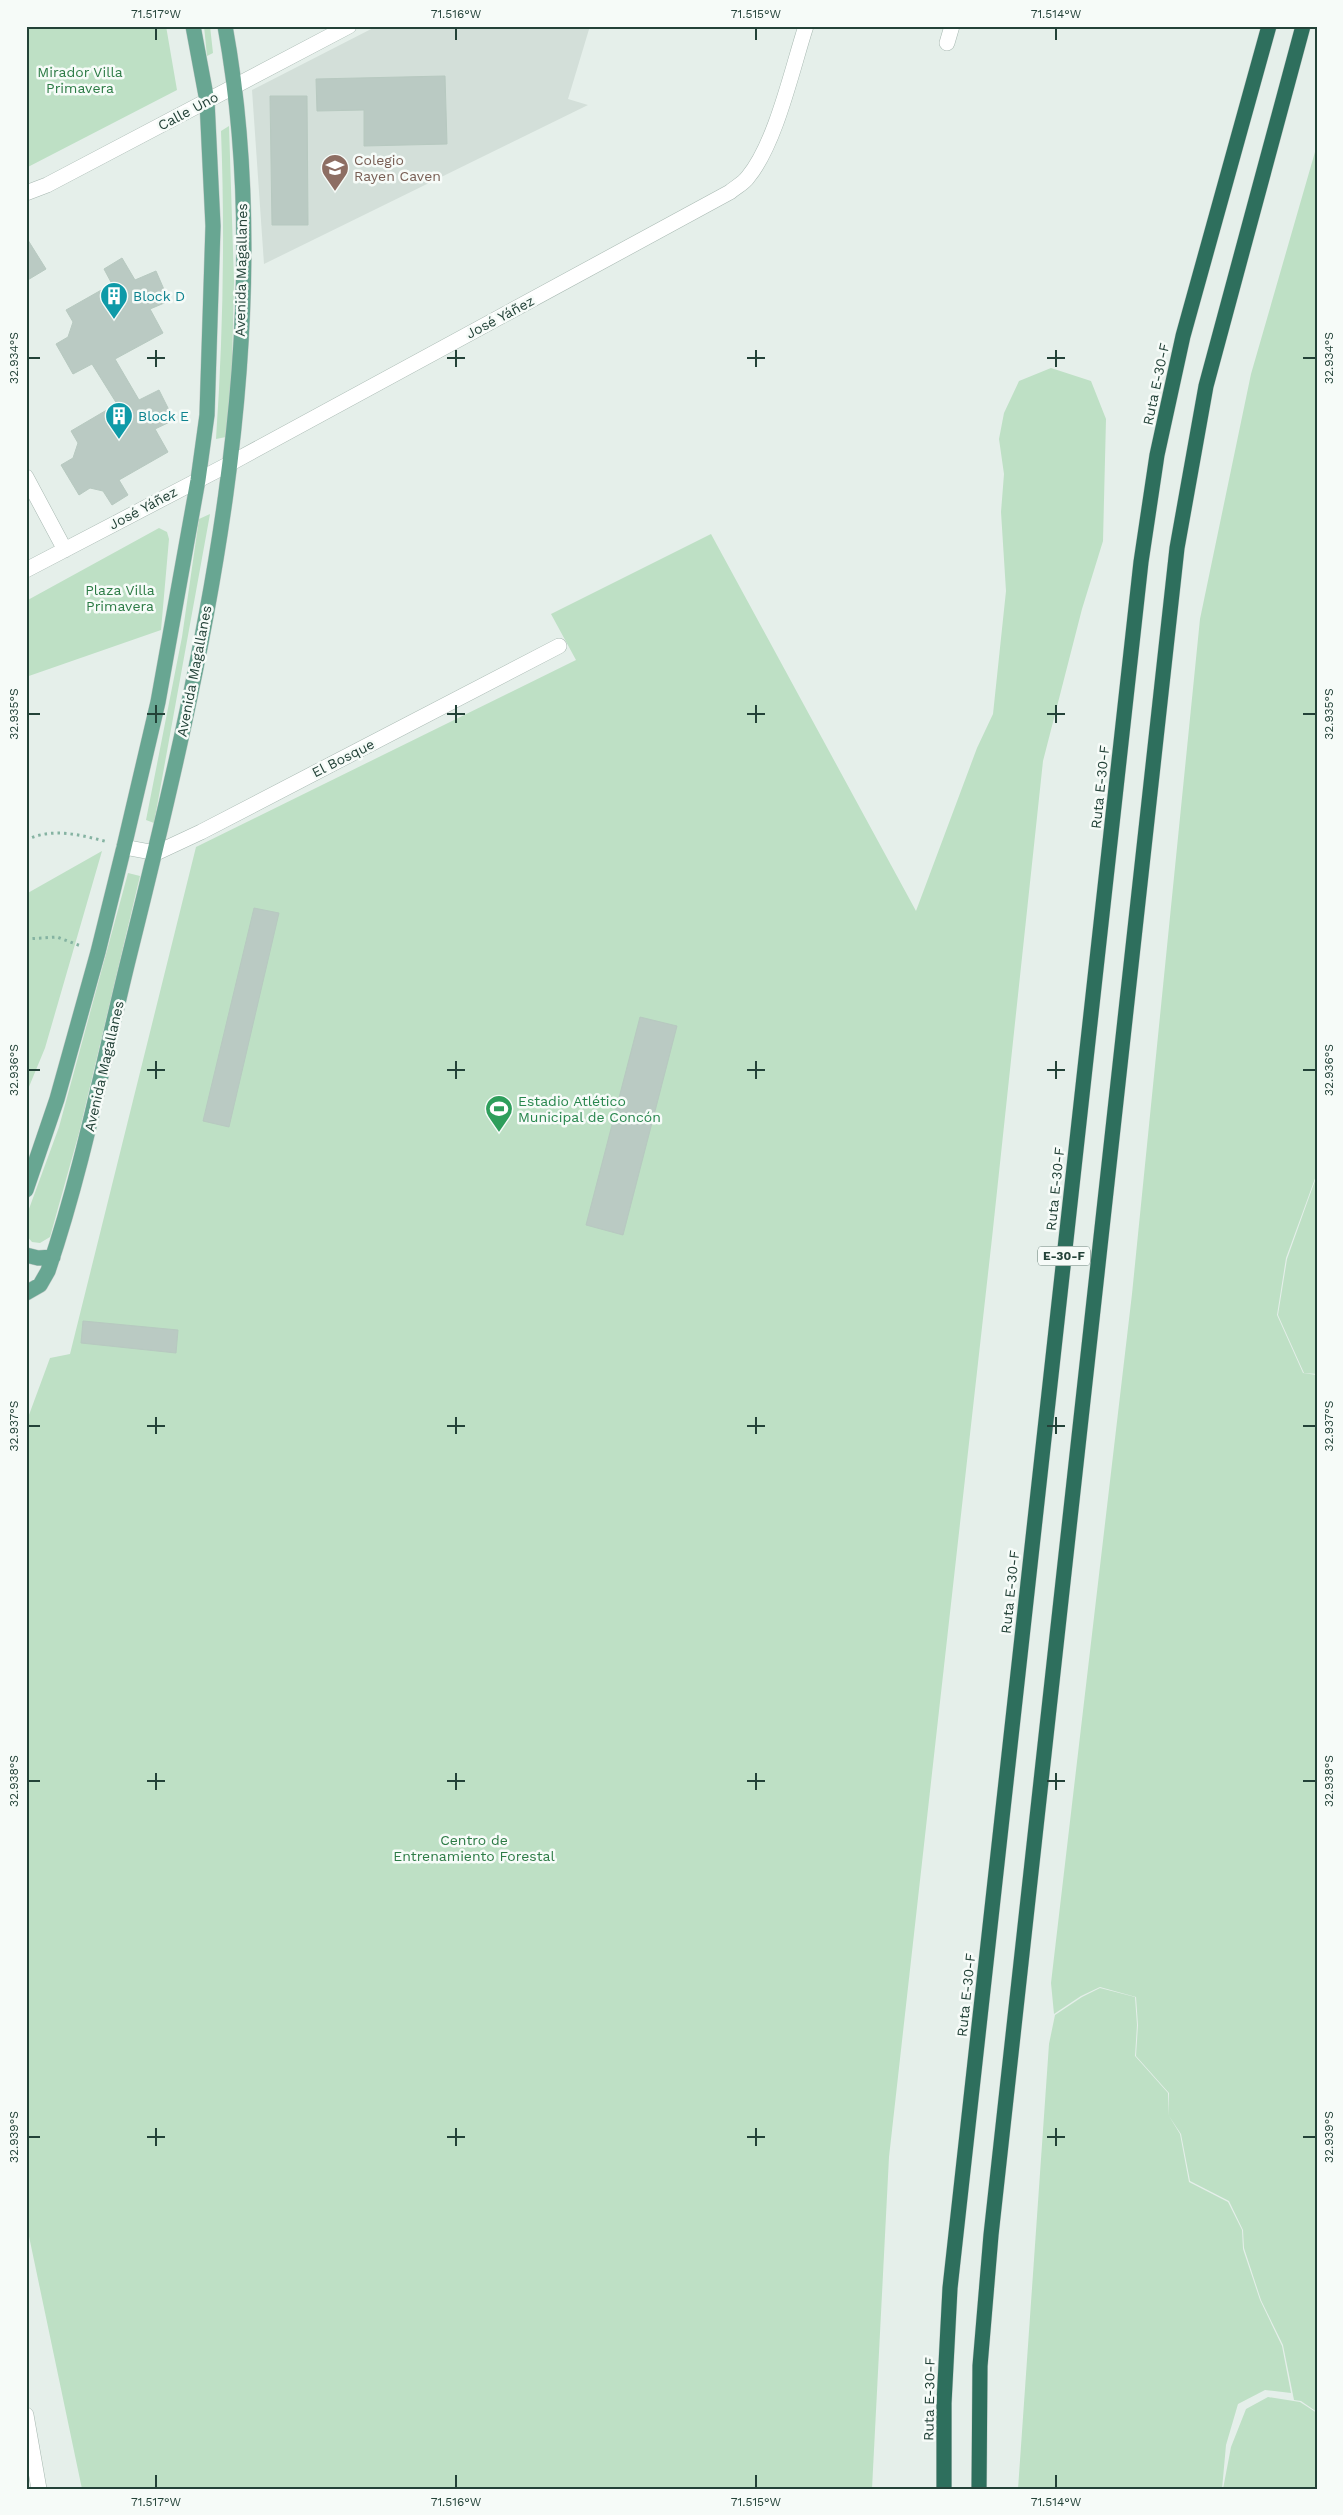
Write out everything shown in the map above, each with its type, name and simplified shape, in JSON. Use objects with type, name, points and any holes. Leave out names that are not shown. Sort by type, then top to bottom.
[{"type":"highway","name":"Ruta E-30-F","points":[[944,2489],[944,2403],[950,2288],[1141,562],[1157,455],[1183,336],[1269,26]]},
{"type":"highway","name":"E-30-F","points":[[979,2489],[980,2366],[992,2225],[1177,548],[1206,386],[1303,26]]},
{"type":"main road","points":[[26,1190],[56,1099],[98,952],[124,847],[158,702],[198,480],[206,415],[211,337],[212,208],[207,102],[193,26]]},
{"type":"main road","name":"Avenida Magallanes","points":[[26,1293],[40,1285],[53,1257],[87,1142],[156,853],[188,708],[231,462],[240,348],[243,272],[242,190],[235,85],[225,26]]},
{"type":"main road","points":[[26,1255],[38,1258],[53,1257]]},
{"type":"street","name":"Calle Uno","points":[[26,192],[47,185],[349,26]]},
{"type":"street","name":"José Yáñez","points":[[26,570],[198,480],[695,212],[747,179],[760,161],[772,133],[806,26]]},
{"type":"street","points":[[947,44],[952,26]]},
{"type":"street","points":[[26,476],[65,550]]},
{"type":"street","name":"El Bosque","points":[[156,853],[559,646]]},
{"type":"street","points":[[124,847],[156,853]]},
{"type":"street","points":[[26,2415],[39,2489]]},
{"type":"path","points":[[26,840],[39,834],[74,833],[124,847]]},
{"type":"path","points":[[26,939],[57,937],[98,952]]},
{"type":"shaded area","name":"Colegio Rayen Caven","points":[[377,26],[590,26],[568,99],[588,105],[264,264],[252,90]]},
{"type":"green space","name":"Mirador Villa Primavera","points":[[26,26],[166,26],[177,90],[26,168]]},
{"type":"green space","points":[[204,26],[210,26],[213,53],[207,56]]},
{"type":"green space","points":[[229,126],[234,281],[232,365],[226,437],[216,439],[223,285],[221,131]]},
{"type":"green space","points":[[1317,145],[1317,1173],[1286,1258],[1277,1315],[1303,1373],[1317,1375],[1317,2412],[1301,2401],[1294,2400],[1283,2345],[1261,2300],[1244,2248],[1243,2230],[1229,2201],[1190,2181],[1181,2134],[1169,2116],[1169,2093],[1136,2056],[1138,2025],[1136,1997],[1100,1987],[1081,1996],[1054,2014],[1051,1983],[1132,1294],[1200,619],[1251,374]]},
{"type":"green space","name":"Centro de Entrenamiento Forestal","points":[[1051,368],[1091,381],[1106,419],[1103,541],[1082,609],[1043,761],[992,1238],[889,2157],[872,2489],[82,2489],[26,2222],[26,1423],[50,1358],[70,1354],[196,847],[576,660],[551,614],[711,534],[916,911],[977,748],[993,714],[1006,591],[1001,512],[1004,474],[999,439],[1004,413],[1019,381]]},
{"type":"green space","points":[[210,514],[154,823],[146,820],[182,637],[199,519]]},
{"type":"green space","name":"Plaza Villa Primavera","points":[[159,528],[167,532],[169,539],[161,630],[26,677],[26,601]]},
{"type":"green space","points":[[102,851],[45,1048],[26,1094],[26,894]]},
{"type":"green space","points":[[128,873],[140,876],[79,1133],[50,1237],[40,1243],[32,1242],[26,1235],[26,1217],[59,1127]]},
{"type":"green space","points":[[1317,1175],[1317,1374],[1304,1373],[1278,1315],[1287,1259]]},
{"type":"green space","points":[[1100,1988],[1135,1997],[1137,2025],[1135,2056],[1168,2093],[1169,2116],[1180,2134],[1189,2182],[1228,2202],[1242,2230],[1243,2249],[1260,2300],[1282,2346],[1291,2393],[1265,2390],[1238,2404],[1226,2445],[1222,2489],[1018,2489],[1049,2044],[1055,2015],[1082,1997]]},
{"type":"green space","points":[[1268,2397],[1300,2402],[1317,2413],[1317,2489],[1223,2489],[1231,2447],[1246,2409]]},
{"type":"building","points":[[445,76],[447,144],[364,146],[364,110],[317,111],[316,79]]},
{"type":"building","points":[[270,96],[307,96],[308,225],[272,225]]},
{"type":"building","points":[[26,237],[46,269],[26,281]]},
{"type":"building","points":[[122,258],[135,280],[156,271],[169,301],[150,309],[163,333],[115,359],[139,400],[159,390],[174,420],[155,429],[168,452],[119,480],[128,495],[112,505],[103,491],[90,488],[79,495],[61,465],[73,458],[78,443],[71,431],[117,404],[92,364],[73,374],[56,344],[68,337],[73,322],[66,310],[112,284],[104,269]]},
{"type":"building","points":[[254,908],[279,913],[229,1127],[203,1121]]},
{"type":"building","points":[[640,1017],[677,1026],[623,1235],[586,1225]]},
{"type":"building","points":[[83,1321],[178,1330],[176,1353],[81,1343]]},
{"type":"place","name":"Colegio Rayen Caven","points":[[335,192]]},
{"type":"place","name":"Block D","points":[[114,320]]},
{"type":"place","name":"Block E","points":[[119,440]]},
{"type":"place","name":"Estadio Atlético Municipal de Concón","points":[[499,1133]]}]
